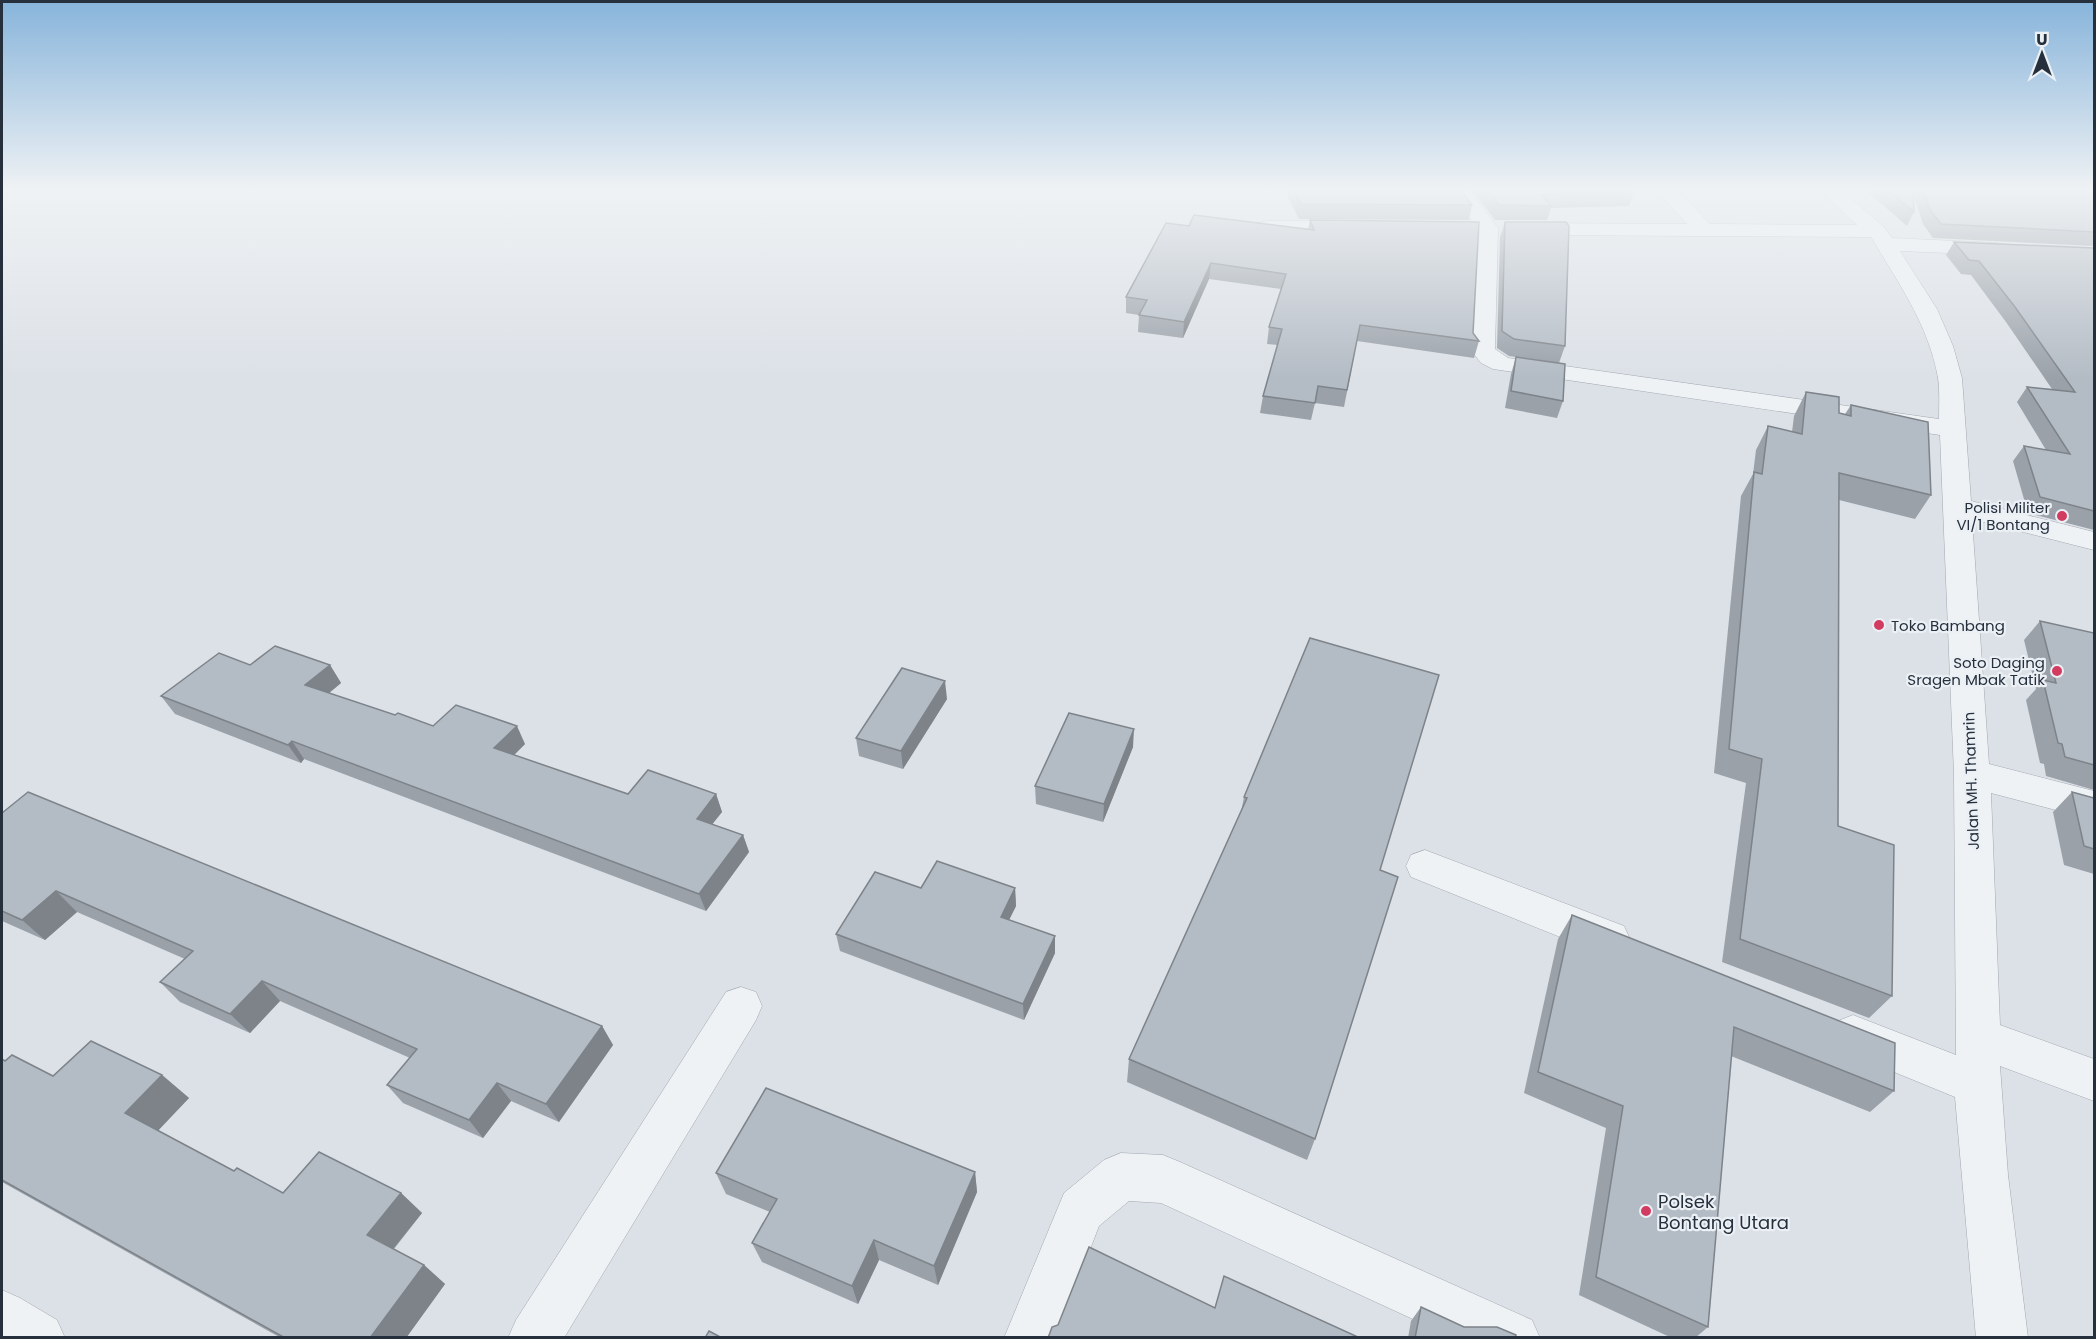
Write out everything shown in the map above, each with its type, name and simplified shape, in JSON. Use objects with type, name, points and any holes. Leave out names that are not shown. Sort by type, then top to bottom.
[{"type":"street","points":[[1477,253],[1483,350],[1490,358],[1502,364],[1953,429]]},
{"type":"street","name":"Jalan MH. Thamrin","points":[[1891,253],[1926,309],[1941,346],[1950,378],[1972,774],[1979,1038],[1977,1084],[1984,1175],[2002,1338]]},
{"type":"street","points":[[1957,506],[2094,541]]},
{"type":"street","points":[[1972,774],[2094,805]]},
{"type":"street","points":[[1425,866],[1646,953]]},
{"type":"street","points":[[534,1338],[741,1006]]},
{"type":"street","points":[[1823,1023],[1977,1084]]},
{"type":"street","points":[[1979,1038],[2094,1080]]},
{"type":"street","points":[[1030,1338],[1081,1210],[1121,1177],[1163,1179],[1514,1338]]},
{"type":"street","points":[[2,1316],[39,1338]]},
{"type":"building","points":[[1150,253],[1477,253],[1473,333],[1479,341],[1360,325],[1347,390],[1318,386],[1315,403],[1263,396],[1282,329],[1269,327],[1286,274],[1211,263],[1184,322],[1139,315],[1147,300],[1126,297]]},
{"type":"building","points":[[1504,253],[1568,253],[1565,346],[1514,339],[1502,331]]},
{"type":"building","points":[[1964,253],[2094,253],[2094,511],[2040,497],[2024,446],[2070,454],[2027,387],[2075,392],[2015,307],[1979,261],[1969,260]]},
{"type":"building","points":[[1516,357],[1565,364],[1563,401],[1511,391]]},
{"type":"building","points":[[1806,392],[1839,397],[1839,413],[1851,416],[1851,405],[1928,422],[1931,495],[1839,473],[1838,826],[1894,845],[1892,996],[1740,939],[1762,759],[1729,749],[1754,472],[1762,474],[1768,426],[1802,434]]},
{"type":"building","points":[[2040,621],[2094,633],[2094,765],[2065,757],[2062,744],[2058,743],[2043,680],[2056,683]]},
{"type":"building","points":[[1310,638],[1439,675],[1380,870],[1398,877],[1315,1139],[1129,1059],[1247,798],[1244,797]]},
{"type":"building","points":[[275,646],[330,665],[305,685],[433,726],[456,705],[517,726],[494,748],[628,794],[648,770],[716,794],[697,819],[743,835],[699,894],[292,741],[288,745],[161,696],[219,653],[250,665]]},
{"type":"building","points":[[902,668],[945,681],[901,751],[856,738]]},
{"type":"building","points":[[1069,713],[1134,729],[1104,804],[1035,786]]},
{"type":"building","points":[[28,792],[602,1026],[546,1104],[497,1083],[469,1120],[387,1085],[417,1049],[262,981],[230,1014],[160,982],[193,951],[56,891],[22,920],[2,911],[2,813]]},
{"type":"building","points":[[2072,792],[2094,798],[2094,849],[2084,846]]},
{"type":"building","points":[[937,861],[1015,888],[1001,917],[1055,936],[1023,1004],[836,934],[875,872],[921,888]]},
{"type":"building","name":"Polsek Bontang Utara","points":[[1572,915],[1895,1043],[1894,1091],[1734,1027],[1708,1327],[1596,1277],[1623,1106],[1538,1072]]},
{"type":"building","points":[[91,1041],[162,1075],[125,1113],[234,1171],[237,1168],[283,1193],[319,1152],[401,1193],[367,1235],[424,1265],[370,1338],[285,1338],[2,1180],[2,1059],[5,1061],[12,1055],[53,1076]]},
{"type":"building","points":[[766,1088],[975,1172],[934,1266],[874,1240],[852,1286],[752,1243],[777,1199],[716,1173]]},
{"type":"building","points":[[1089,1247],[1215,1308],[1224,1276],[1360,1338],[1048,1338],[1052,1327],[1058,1325]]},
{"type":"building","points":[[1421,1307],[1464,1327],[1497,1327],[1516,1335],[1515,1338],[1415,1338]]},
{"type":"building","points":[[709,1331],[722,1338],[705,1338]]},
{"type":"place","name":"Polisi Militer VI/1 Bontang","points":[[2062,516]]},
{"type":"place","name":"Toko Bambang","points":[[1879,625]]},
{"type":"place","name":"Soto Daging Sragen Mbak Tatik","points":[[2057,671]]},
{"type":"place","name":"Polsek Bontang Utara","points":[[1646,1211]]}]
